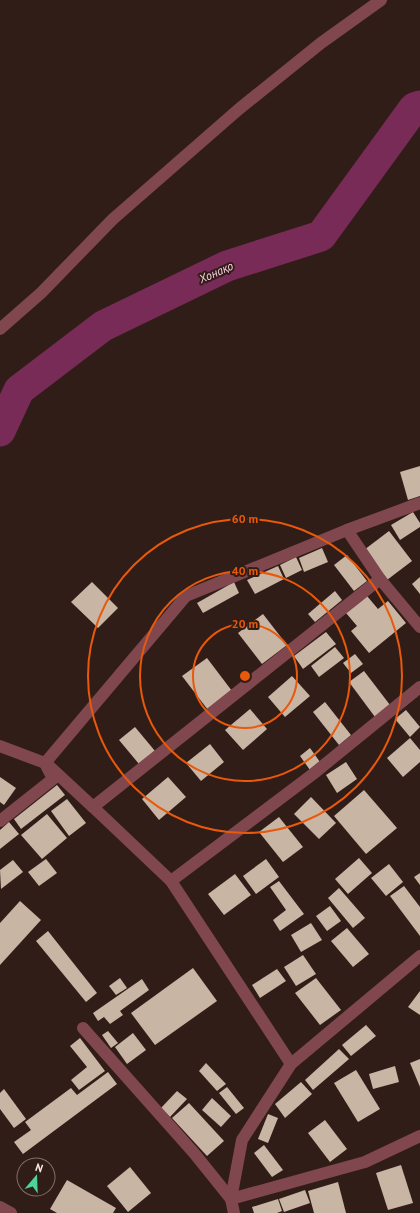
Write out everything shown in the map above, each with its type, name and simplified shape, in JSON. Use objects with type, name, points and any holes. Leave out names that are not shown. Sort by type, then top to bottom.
[{"type":"street","points":[[0,329],[41,293],[113,218],[239,109],[321,43],[381,0]]},
{"type":"street","points":[[45,763],[186,596],[347,530],[420,503]]},
{"type":"street","points":[[347,530],[380,578],[420,627]]},
{"type":"street","points":[[93,807],[380,578]]},
{"type":"street","points":[[171,881],[313,774],[420,687]]},
{"type":"street","points":[[0,746],[45,763],[171,881],[291,1064]]},
{"type":"street","points":[[0,821],[53,779],[45,763]]},
{"type":"street","points":[[230,1199],[242,1140],[291,1064],[420,956]]},
{"type":"street","points":[[83,1028],[194,1153],[230,1199],[234,1213]]},
{"type":"street","points":[[230,1199],[366,1162],[420,1136]]},
{"type":"street","points":[[0,1207],[11,1213]]},
{"type":"building","points":[[420,466],[420,496],[408,500],[400,472]]},
{"type":"building","points":[[413,512],[420,523],[420,527],[400,540],[391,525]]},
{"type":"building","points":[[389,531],[412,561],[387,580],[364,550]]},
{"type":"building","points":[[322,548],[328,562],[304,572],[299,558]]},
{"type":"building","points":[[347,555],[367,581],[354,591],[334,565]]},
{"type":"building","points":[[296,557],[302,570],[286,578],[280,565]]},
{"type":"building","points":[[278,566],[284,579],[255,594],[247,580]]},
{"type":"building","points":[[420,577],[420,594],[412,584]]},
{"type":"building","points":[[92,582],[118,608],[98,628],[71,602]]},
{"type":"building","points":[[234,582],[239,593],[203,613],[197,603]]},
{"type":"building","points":[[335,591],[342,600],[315,622],[308,614]]},
{"type":"building","points":[[367,596],[378,609],[388,601],[406,623],[369,653],[351,631],[357,626],[346,613]]},
{"type":"building","points":[[263,614],[287,645],[262,664],[238,633]]},
{"type":"building","points":[[326,632],[336,644],[303,669],[294,656]]},
{"type":"building","points":[[335,647],[344,658],[319,677],[311,666]]},
{"type":"building","points":[[355,654],[363,664],[351,673],[343,663]]},
{"type":"building","points":[[207,658],[232,691],[208,710],[182,676]]},
{"type":"building","points":[[364,671],[390,705],[375,717],[349,682]]},
{"type":"building","points":[[292,676],[310,696],[285,717],[268,697]]},
{"type":"building","points":[[325,702],[351,735],[339,745],[313,712]]},
{"type":"building","points":[[250,709],[267,729],[243,750],[225,730]]},
{"type":"building","points":[[406,710],[420,727],[410,737],[395,719]]},
{"type":"building","points":[[135,727],[155,751],[139,764],[119,740]]},
{"type":"building","points":[[410,738],[420,750],[420,762],[403,777],[387,758]]},
{"type":"building","points":[[210,744],[224,762],[201,781],[186,763]]},
{"type":"building","points":[[310,748],[320,762],[310,770],[300,756]]},
{"type":"building","points":[[346,762],[357,779],[337,793],[326,775]]},
{"type":"building","points":[[0,777],[16,788],[4,805],[0,802]]},
{"type":"building","points":[[168,777],[186,797],[159,820],[142,799]]},
{"type":"building","points":[[57,785],[65,795],[21,829],[14,819]]},
{"type":"building","points":[[364,790],[397,828],[366,854],[334,816]]},
{"type":"building","points":[[311,797],[336,823],[319,839],[294,814]]},
{"type":"building","points":[[67,799],[86,823],[69,836],[51,811]]},
{"type":"building","points":[[47,814],[67,838],[42,859],[21,835]]},
{"type":"building","points":[[279,817],[303,847],[283,862],[259,832]]},
{"type":"building","points":[[9,822],[19,834],[0,849],[0,830]]},
{"type":"building","points":[[359,858],[372,873],[348,894],[335,879]]},
{"type":"building","points":[[46,859],[57,873],[39,886],[28,872]]},
{"type":"building","points":[[266,859],[279,877],[256,894],[243,876]]},
{"type":"building","points":[[13,860],[23,872],[1,889],[0,870]]},
{"type":"building","points":[[389,864],[403,882],[386,896],[371,878]]},
{"type":"building","points":[[420,873],[420,885],[414,877]]},
{"type":"building","points":[[235,874],[251,895],[224,915],[208,894]]},
{"type":"building","points":[[279,881],[304,914],[280,931],[273,920],[286,910],[270,887]]},
{"type":"building","points":[[404,886],[420,907],[420,936],[390,896]]},
{"type":"building","points":[[339,888],[365,918],[353,928],[328,898]]},
{"type":"building","points":[[20,901],[41,920],[0,965],[0,923]]},
{"type":"building","points":[[330,906],[341,921],[327,931],[316,916]]},
{"type":"building","points":[[311,923],[322,940],[301,952],[291,935]]},
{"type":"building","points":[[347,928],[369,954],[353,967],[331,941]]},
{"type":"building","points":[[48,931],[97,993],[86,1002],[36,941]]},
{"type":"building","points":[[303,955],[316,974],[296,986],[284,967]]},
{"type":"building","points":[[193,968],[217,1001],[155,1045],[131,1013]]},
{"type":"building","points":[[277,969],[286,981],[260,998],[252,985]]},
{"type":"building","points":[[120,978],[127,988],[116,995],[109,986]]},
{"type":"building","points":[[316,978],[341,1010],[320,1025],[295,993]]},
{"type":"building","points":[[142,979],[149,990],[120,1011],[123,1015],[110,1024],[104,1017],[98,1021],[93,1013]]},
{"type":"building","points":[[420,991],[420,1015],[408,1007]]},
{"type":"building","points":[[366,1025],[376,1036],[351,1056],[342,1045]]},
{"type":"building","points":[[108,1031],[118,1043],[111,1048],[102,1035]]},
{"type":"building","points":[[133,1033],[146,1050],[127,1064],[115,1047]]},
{"type":"building","points":[[80,1038],[105,1071],[79,1090],[71,1080],[87,1067],[70,1046]]},
{"type":"building","points":[[339,1049],[349,1059],[313,1090],[305,1080]]},
{"type":"building","points":[[420,1059],[420,1087],[410,1063]]},
{"type":"building","points":[[206,1063],[226,1084],[217,1091],[199,1071]]},
{"type":"building","points":[[395,1066],[399,1082],[373,1089],[369,1074]]},
{"type":"building","points":[[356,1070],[380,1109],[358,1122],[334,1083]]},
{"type":"building","points":[[108,1072],[117,1084],[23,1154],[14,1142],[31,1130],[25,1122],[71,1088],[77,1095]]},
{"type":"building","points":[[301,1082],[312,1094],[285,1118],[275,1104]]},
{"type":"building","points":[[227,1087],[244,1108],[236,1114],[219,1093]]},
{"type":"building","points":[[4,1089],[26,1119],[14,1128],[0,1109],[0,1093]]},
{"type":"building","points":[[177,1091],[187,1099],[170,1117],[161,1108]]},
{"type":"building","points":[[212,1098],[231,1116],[221,1127],[202,1110]]},
{"type":"building","points":[[189,1103],[224,1141],[207,1156],[172,1118]]},
{"type":"building","points":[[268,1114],[278,1118],[268,1143],[258,1139]]},
{"type":"building","points":[[325,1120],[347,1149],[330,1162],[308,1133]]},
{"type":"building","points":[[264,1145],[283,1170],[272,1177],[254,1153]]},
{"type":"building","points":[[401,1165],[413,1203],[388,1210],[376,1173]]},
{"type":"building","points":[[130,1167],[151,1193],[128,1212],[107,1186]]},
{"type":"building","points":[[67,1180],[116,1208],[113,1213],[57,1213],[50,1209]]},
{"type":"building","points":[[338,1182],[346,1213],[314,1213],[308,1191]]},
{"type":"building","points":[[305,1190],[310,1203],[284,1212],[279,1199]]},
{"type":"building","points":[[278,1199],[282,1211],[277,1213],[254,1213],[252,1207]]},
{"type":"waterway","name":"Хонақо","points":[[0,431],[19,390],[103,326],[227,266],[321,236],[414,108],[420,106]]}]
